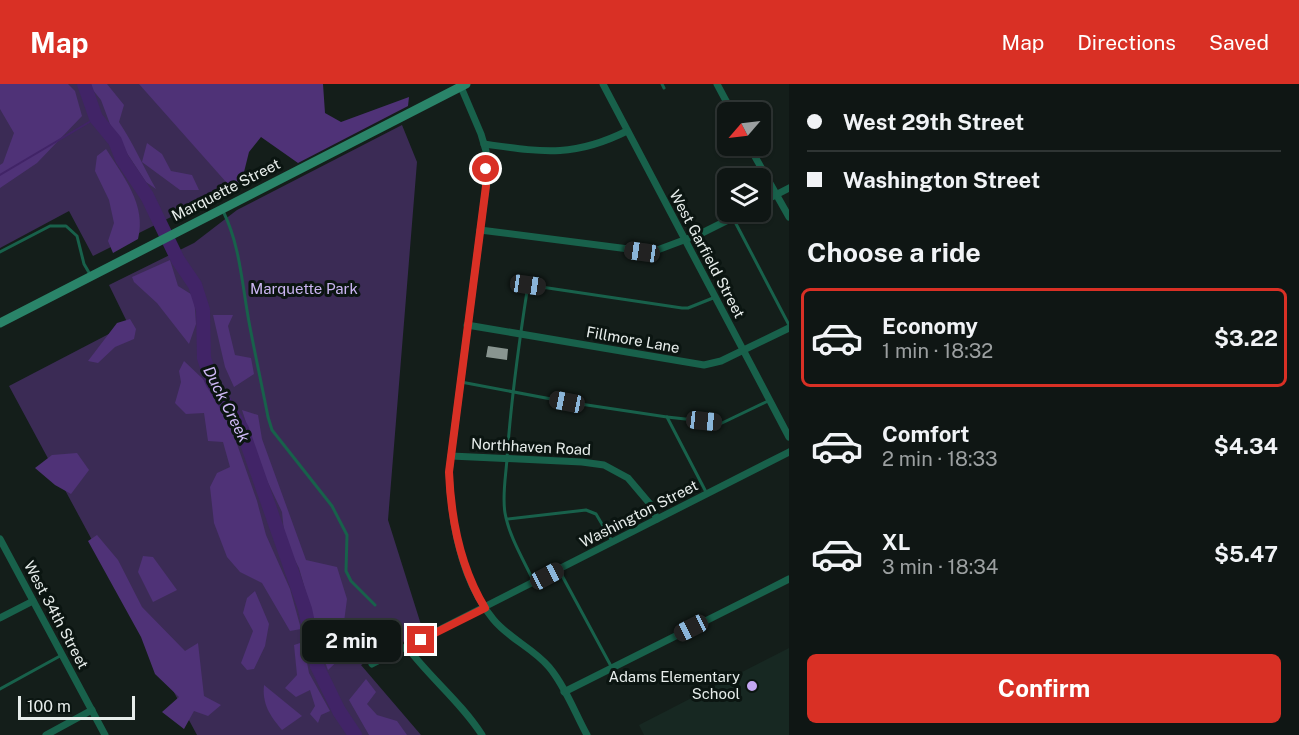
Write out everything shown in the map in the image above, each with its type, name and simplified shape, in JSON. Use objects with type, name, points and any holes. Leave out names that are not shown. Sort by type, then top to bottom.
[{"type":"main road","name":"Marquette Street","points":[[0,323],[464,85]]},
{"type":"street","name":"West Garfield Street","points":[[603,84],[789,436]]},
{"type":"street","points":[[717,84],[727,102]]},
{"type":"street","points":[[464,85],[486,151],[486,186],[451,456],[450,501],[456,536],[467,572],[485,608],[494,620],[548,665],[587,735]]},
{"type":"street","points":[[484,144],[527,150],[580,149],[609,140],[627,131]]},
{"type":"street","points":[[755,156],[789,217]]},
{"type":"street","points":[[771,198],[789,188]]},
{"type":"street","points":[[480,230],[652,252],[723,222]]},
{"type":"street","name":"Fillmore Lane","points":[[467,325],[704,365],[721,361],[789,327]]},
{"type":"street","name":"Washington Street","points":[[372,664],[789,452]]},
{"type":"street","name":"Northhaven Road","points":[[451,456],[582,462],[611,468],[628,478],[650,504],[657,519]]},
{"type":"street","name":"West 34th Street","points":[[0,540],[105,735]]},
{"type":"street","points":[[564,692],[789,579]]},
{"type":"street","points":[[0,618],[33,601]]},
{"type":"street","points":[[407,647],[420,664],[457,701],[482,735]]},
{"type":"street","points":[[46,735],[92,710]]},
{"type":"lane","points":[[222,209],[232,229],[237,249],[268,417],[273,430],[332,506],[347,535],[346,572],[375,605]]},
{"type":"lane","points":[[734,222],[789,327]]},
{"type":"lane","points":[[0,252],[50,226],[66,226],[78,236],[84,264],[91,276]]},
{"type":"lane","points":[[534,583],[511,534],[507,519],[505,492],[513,392],[528,285],[682,308],[688,308],[715,297]]},
{"type":"lane","points":[[459,382],[567,402],[722,423],[770,400]]},
{"type":"lane","points":[[667,417],[707,494]]},
{"type":"lane","points":[[507,519],[586,510],[596,514],[613,542]]},
{"type":"lane","points":[[560,570],[612,668]]},
{"type":"lane","points":[[0,689],[62,655]]},
{"type":"shaded area","points":[[0,84],[68,84],[75,91],[82,116],[37,163],[0,188],[0,165],[3,163],[14,133],[0,109]]},
{"type":"shaded area","points":[[88,84],[107,84],[124,105],[119,122],[156,189],[146,182],[113,132],[101,100]]},
{"type":"shaded area","points":[[139,84],[323,84],[325,113],[341,122],[409,97],[408,106],[298,163],[261,137],[249,152],[241,184],[234,191]]},
{"type":"shaded area","points":[[147,143],[162,154],[171,171],[192,175],[199,190],[180,190],[142,162]]},
{"type":"shaded area","points":[[106,149],[132,191],[140,226],[138,239],[113,253],[108,241],[114,223],[109,200],[95,171],[97,156]]},
{"type":"shaded area","points":[[170,260],[178,286],[194,296],[196,324],[189,344],[157,303],[134,282],[132,277]]},
{"type":"shaded area","points":[[213,315],[233,315],[228,326],[235,355],[251,358],[254,374],[234,387],[225,367]]},
{"type":"shaded area","points":[[130,319],[136,329],[134,339],[115,347],[98,363],[88,361],[117,323]]},
{"type":"shaded area","points":[[184,361],[203,379],[231,427],[257,501],[266,535],[290,589],[301,629],[290,631],[262,583],[240,572],[227,557],[214,523],[210,487],[217,473],[230,467],[223,442],[208,441],[204,413],[186,414],[175,403],[181,382],[179,371]]},
{"type":"shaded area","points":[[242,410],[258,415],[262,439],[306,560],[337,567],[347,599],[344,622],[325,628],[315,624],[299,568],[285,541],[282,512],[261,468]]},
{"type":"shaded area","points":[[77,453],[89,470],[71,494],[55,485],[35,468],[52,455]]},
{"type":"shaded area","points":[[97,535],[118,560],[142,607],[185,651],[198,643],[204,696],[221,705],[208,716],[194,711],[184,729],[162,712],[179,697],[155,674],[141,637],[88,541]]},
{"type":"shaded area","points":[[143,556],[153,557],[177,590],[153,602],[138,572]]},
{"type":"shaded area","points":[[255,591],[269,624],[265,646],[254,669],[247,670],[241,663],[253,631],[243,613],[247,598]]},
{"type":"shaded area","points":[[379,618],[385,627],[377,641],[368,630],[356,637],[347,652],[328,670],[317,640],[341,634],[365,621]]},
{"type":"shaded area","points":[[303,642],[309,673],[330,711],[321,715],[318,723],[310,714],[315,706],[310,690],[296,697],[285,688],[297,675],[294,645]]},
{"type":"shaded area","name":"Adams Elementary School","points":[[789,648],[789,735],[644,735],[639,725]]},
{"type":"shaded area","points":[[366,679],[376,692],[367,704],[377,715],[397,721],[407,735],[369,735],[349,700]]},
{"type":"shaded area","points":[[264,685],[302,716],[282,730],[268,709],[264,698]]},
{"type":"green space","points":[[0,84],[169,84],[226,150],[247,179],[93,256],[69,211],[0,248]]},
{"type":"green space","name":"Marquette Park","points":[[402,125],[417,162],[388,520],[423,631],[361,665],[421,735],[197,735],[9,386],[128,324],[109,285],[194,243],[237,210]]},
{"type":"building","points":[[488,346],[508,349],[507,360],[486,357]]},
{"type":"waterway","name":"Duck Creek","points":[[84,84],[96,118],[115,141],[122,159],[147,196],[178,260],[195,285],[203,310],[204,358],[212,382],[242,429],[305,609],[317,666],[339,711],[355,735]]},
{"type":"waterway","points":[[0,175],[96,118]]},
{"type":"place","name":"Adams Elementary School","points":[[752,686]]},
{"type":"route","points":[[421,640],[485,608],[467,572],[456,536],[450,501],[449,472],[486,186],[486,169]]}]
